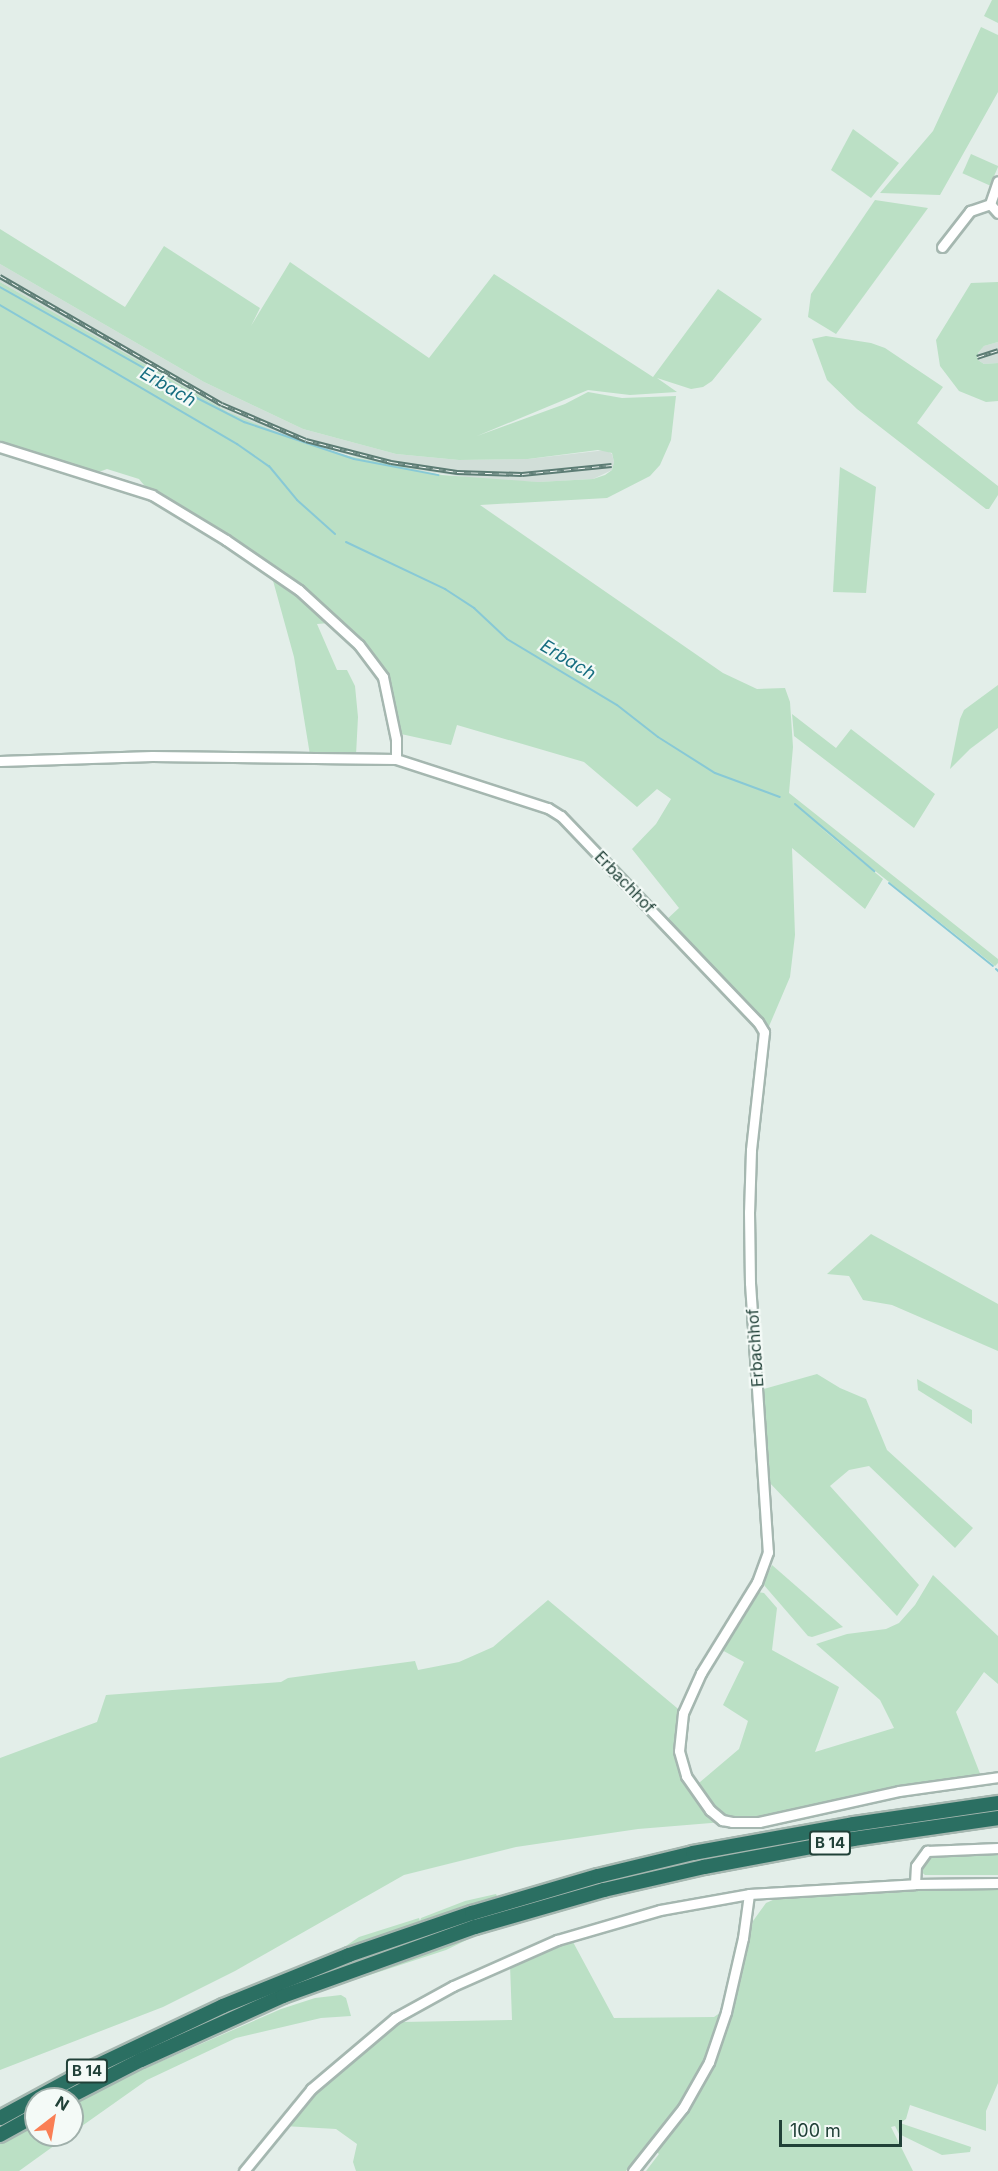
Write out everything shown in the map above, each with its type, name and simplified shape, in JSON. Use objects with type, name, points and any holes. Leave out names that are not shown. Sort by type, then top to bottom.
[{"type":"highway","name":"B 14","points":[[0,2118],[119,2055],[261,1990],[349,1955],[472,1913],[598,1876],[693,1853],[854,1824],[998,1803]]},
{"type":"highway","name":"B 14","points":[[84,2089],[160,2051],[283,1996],[475,1927],[604,1890],[704,1867],[812,1846],[998,1818]]},
{"type":"highway","points":[[0,2135],[24,2122]]},
{"type":"street","points":[[990,204],[998,181]]},
{"type":"street","points":[[990,204],[998,213]]},
{"type":"street","points":[[942,247],[970,211],[990,204]]},
{"type":"street","points":[[0,447],[152,495],[226,540],[299,590],[359,645],[383,677],[396,739],[396,759]]},
{"type":"street","name":"Erbachhof","points":[[0,761],[152,756],[396,759],[549,808],[561,816],[758,1022],[764,1032],[751,1150],[749,1224],[750,1282],[769,1537],[768,1552],[757,1582],[701,1673],[683,1713],[679,1743],[681,1763],[693,1788],[717,1817],[732,1822],[751,1822],[899,1791],[998,1777]]},
{"type":"street","points":[[915,1884],[916,1866],[927,1851],[998,1848]]},
{"type":"street","points":[[244,2171],[311,2089],[395,2018],[453,1986],[557,1940],[660,1910],[750,1894],[915,1884],[998,1883]]},
{"type":"street","points":[[633,2171],[684,2108],[709,2062],[726,2012],[743,1938],[750,1894]]},
{"type":"shaded area","points":[[0,264],[204,382],[303,429],[396,454],[459,460],[528,459],[606,450],[612,454],[614,462],[612,470],[593,479],[538,482],[486,480],[394,467],[300,442],[250,423],[208,402],[0,282]]},
{"type":"shaded area","points":[[998,342],[998,363],[984,364],[978,360],[978,353],[984,346]]},
{"type":"green space","points":[[992,0],[998,0],[998,23],[984,16]]},
{"type":"green space","points":[[981,27],[998,35],[998,92],[940,195],[880,193],[933,131]]},
{"type":"green space","points":[[853,129],[899,163],[871,198],[831,170]]},
{"type":"green space","points":[[971,154],[998,166],[990,185],[962,173]]},
{"type":"green space","points":[[875,200],[928,208],[836,334],[808,317],[811,294]]},
{"type":"green space","points":[[0,229],[125,307],[164,246],[260,308],[251,326],[290,262],[429,358],[494,274],[653,377],[718,289],[762,319],[712,381],[703,387],[691,389],[657,378],[677,392],[630,395],[588,390],[477,436],[565,404],[588,392],[622,398],[676,396],[671,440],[660,465],[650,476],[607,498],[480,505],[723,673],[757,689],[785,688],[790,702],[793,747],[789,793],[998,959],[998,963],[995,966],[816,824],[883,879],[865,909],[792,848],[795,935],[790,977],[767,1031],[664,922],[679,908],[632,849],[656,824],[671,799],[657,789],[637,807],[584,762],[457,725],[451,745],[401,734],[388,676],[363,641],[359,644],[329,616],[148,490],[139,479],[107,469],[96,473],[0,444],[0,282],[228,412],[300,442],[349,456],[442,475],[538,482],[593,479],[605,475],[612,470],[614,462],[612,453],[598,450],[528,459],[459,460],[396,454],[303,429],[204,382],[0,264]]},
{"type":"green space","points":[[998,282],[998,342],[984,346],[978,353],[978,360],[984,364],[998,363],[998,401],[986,402],[959,391],[940,366],[936,340],[971,283]]},
{"type":"green space","points":[[826,336],[871,343],[885,348],[943,387],[917,423],[998,486],[998,495],[989,509],[986,509],[857,409],[827,380],[812,339]]},
{"type":"green space","points":[[840,467],[876,487],[866,593],[833,592]]},
{"type":"green space","points":[[272,577],[297,593],[330,623],[317,624],[337,670],[347,670],[355,686],[358,717],[356,755],[310,755],[294,657]]},
{"type":"green space","points":[[998,685],[998,728],[970,749],[950,769],[960,719],[964,710]]},
{"type":"green space","points":[[792,714],[836,748],[851,729],[935,794],[914,828],[794,736]]},
{"type":"green space","points":[[871,1234],[998,1304],[998,1351],[892,1305],[863,1300],[849,1276],[827,1274]]},
{"type":"green space","points":[[817,1374],[840,1388],[866,1399],[887,1450],[973,1528],[955,1548],[869,1466],[849,1470],[830,1486],[919,1585],[897,1616],[767,1480],[760,1390]]},
{"type":"green space","points":[[917,1379],[972,1410],[972,1424],[918,1390]]},
{"type":"green space","points":[[772,1565],[843,1627],[812,1637],[808,1636],[763,1584]]},
{"type":"green space","points":[[933,1575],[998,1636],[998,1684],[984,1672],[956,1712],[981,1776],[760,1819],[638,1829],[516,1847],[404,1875],[235,1971],[163,2007],[0,2070],[0,1758],[97,1722],[106,1695],[281,1682],[288,1678],[415,1661],[418,1670],[459,1662],[493,1647],[548,1600],[683,1713],[679,1735],[693,1788],[739,1749],[748,1721],[723,1705],[744,1662],[720,1649],[758,1592],[764,1593],[777,1608],[772,1650],[839,1687],[815,1752],[894,1728],[880,1700],[816,1644],[847,1634],[886,1629],[899,1623],[915,1605]]},
{"type":"green space","points":[[998,1851],[998,1875],[925,1875],[919,1870],[920,1864],[932,1856]]},
{"type":"green space","points":[[998,1888],[998,2083],[986,2111],[986,2131],[910,2105],[906,2119],[900,2123],[971,2147],[970,2152],[942,2155],[899,2134],[895,2126],[891,2127],[913,2171],[646,2171],[659,2154],[647,2144],[626,2171],[356,2171],[353,2162],[357,2144],[336,2129],[284,2126],[316,2087],[382,2033],[402,2022],[512,2020],[510,1965],[573,1942],[614,2018],[714,2017],[733,2004],[753,1921],[766,1903],[775,1899],[828,1894]]},
{"type":"green space","points":[[496,1894],[497,1896],[464,1909],[334,1954],[359,1937],[419,1918],[420,1921],[421,1918],[465,1901]]},
{"type":"green space","points":[[480,1931],[479,1934],[446,1950],[327,1989]]},
{"type":"green space","points":[[341,1995],[346,1998],[351,2016],[321,2018],[236,2038],[147,2080],[84,2125],[84,2098],[116,2081],[281,2009],[315,1998]]},
{"type":"green space","points":[[24,2131],[24,2147],[52,2147],[19,2171],[0,2171],[0,2144]]},
{"type":"waterway","points":[[0,287],[244,422],[354,459],[438,475]]},
{"type":"waterway","name":"Erbach","points":[[0,305],[237,444],[269,466],[297,500],[335,534]]},
{"type":"waterway","name":"Erbach","points":[[346,542],[445,589],[474,608],[507,639],[617,705],[658,737],[715,773],[780,797]]},
{"type":"waterway","name":"Erbach","points":[[795,804],[874,871]]},
{"type":"waterway","name":"Erbach","points":[[889,883],[993,966]]},
{"type":"railway","points":[[0,276],[222,404],[306,440],[391,462],[457,472],[522,474],[612,465]]},
{"type":"railway","points":[[977,357],[998,350]]}]
